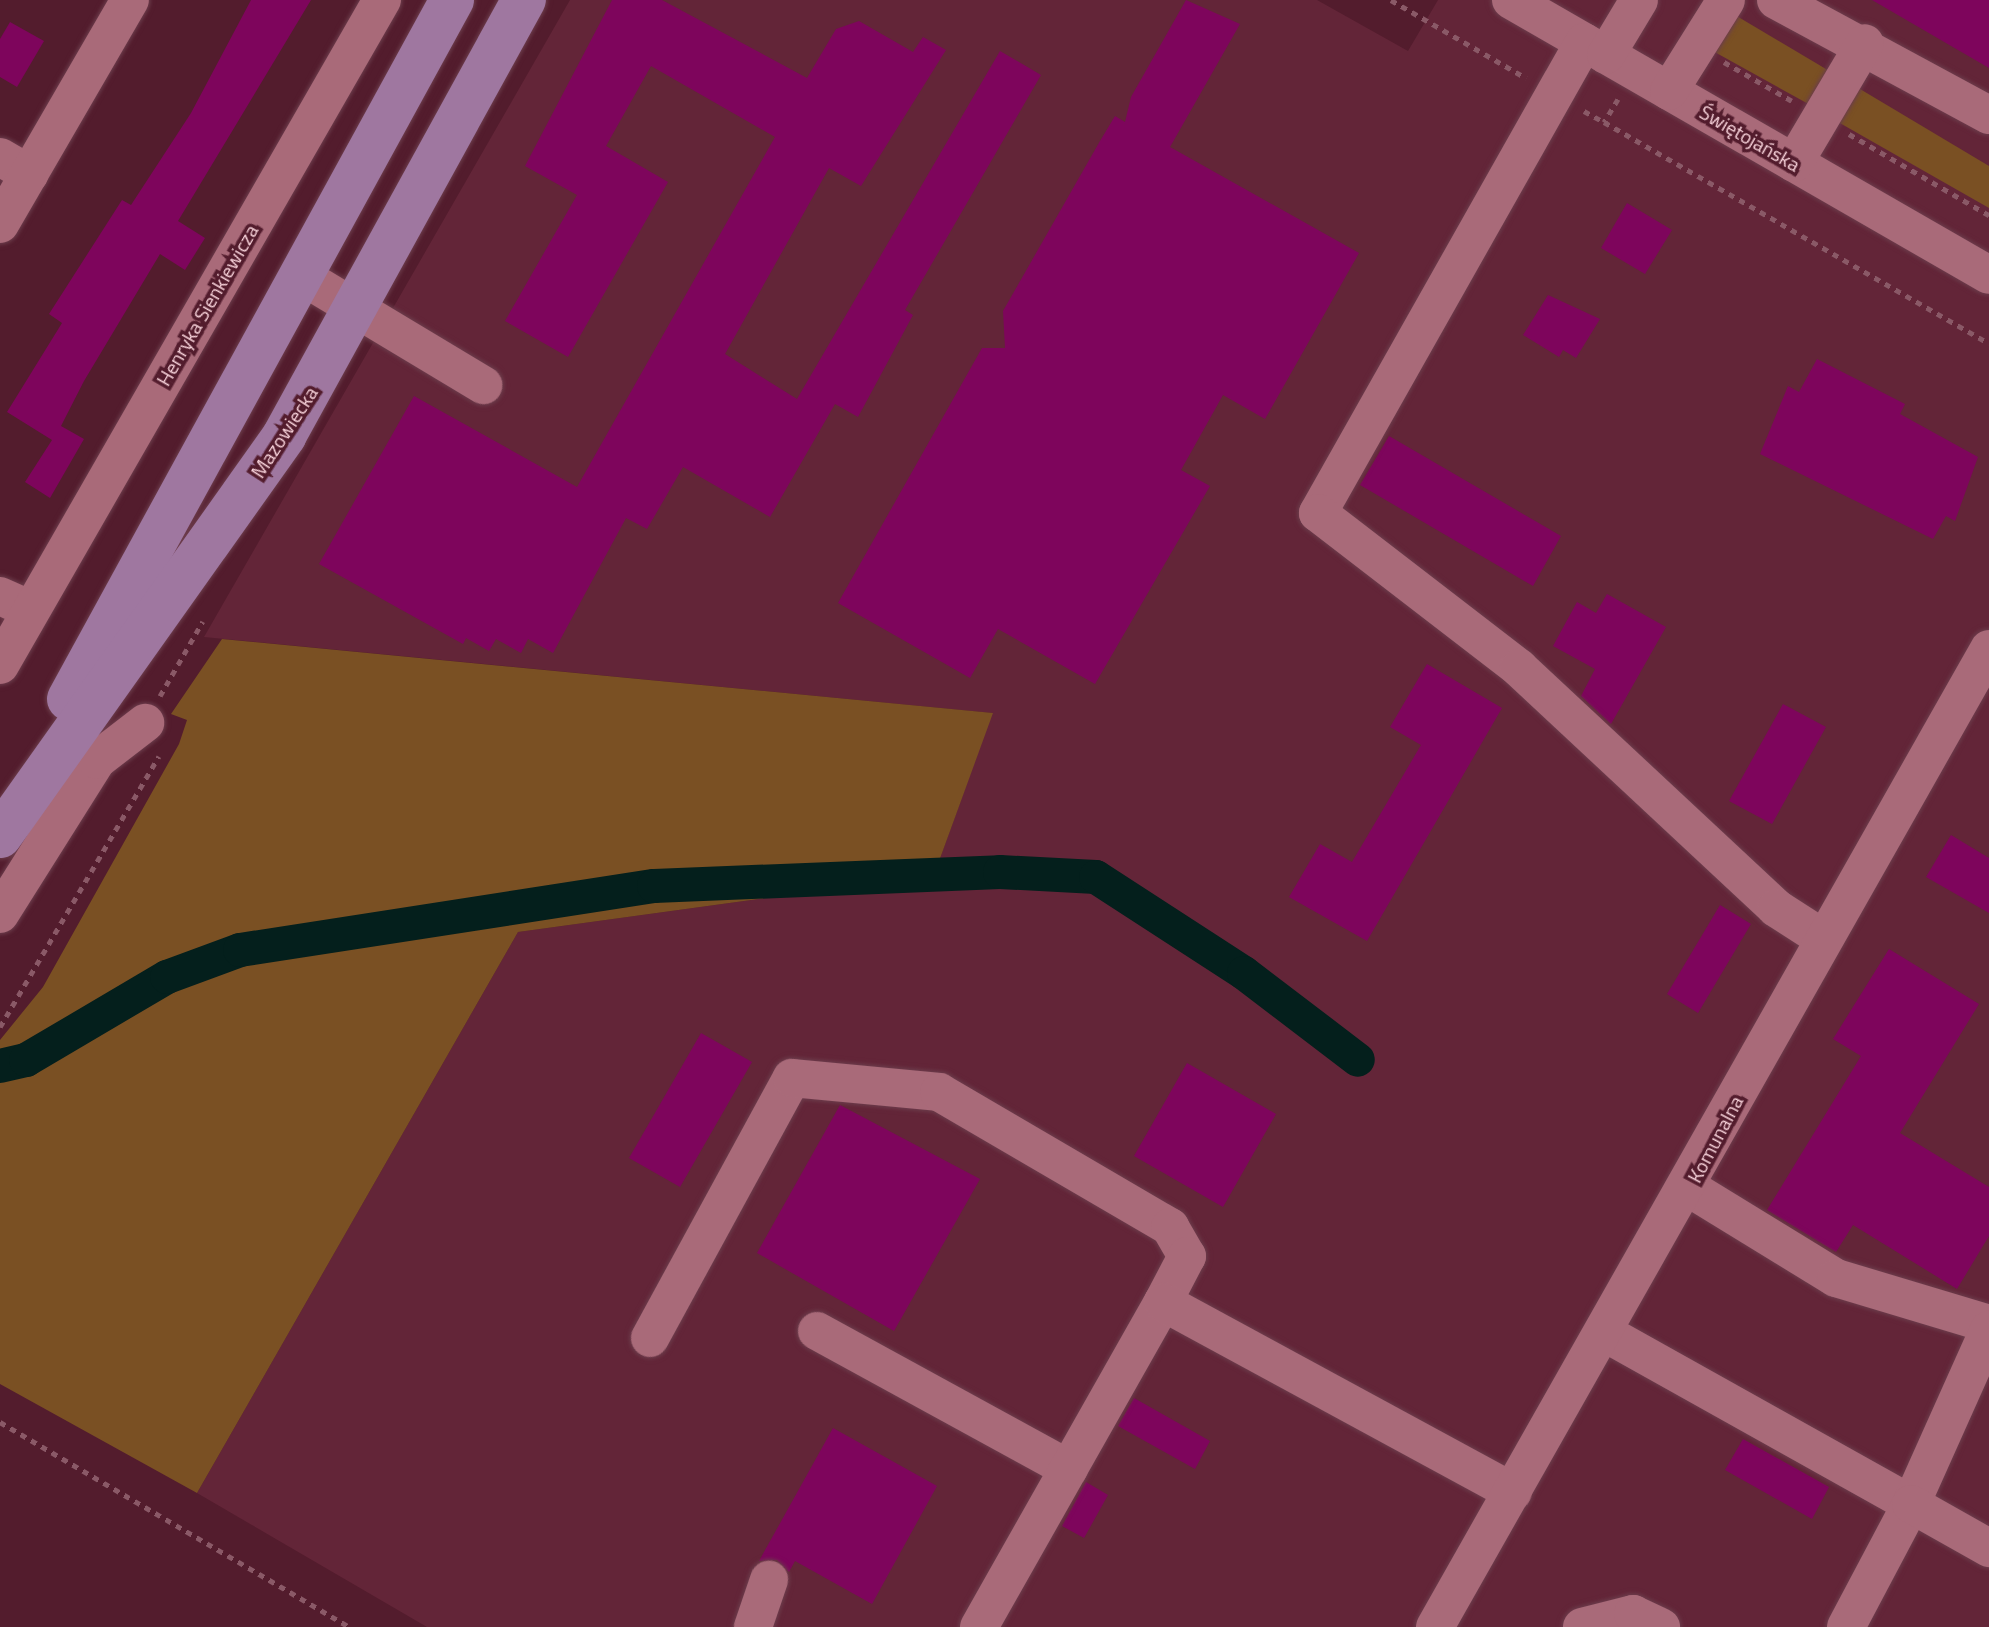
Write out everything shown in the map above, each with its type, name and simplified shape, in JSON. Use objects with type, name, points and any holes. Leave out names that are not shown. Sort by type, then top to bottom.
[{"type":"main road","points":[[0,828],[452,0]]},
{"type":"main road","name":"Mazowiecka","points":[[0,836],[284,436],[358,311],[524,0]]},
{"type":"street","points":[[0,224],[15,165],[130,0]]},
{"type":"street","name":"Henryka Sienkiewicza","points":[[0,665],[16,603],[382,0]]},
{"type":"street","name":"Świętojańska","points":[[1511,0],[1989,275]]},
{"type":"street","points":[[1639,0],[1608,56],[1552,93],[1318,513],[1519,668],[1776,908],[1821,937]]},
{"type":"street","points":[[1669,91],[1726,0]]},
{"type":"street","points":[[1776,0],[1865,43],[1989,115]]},
{"type":"street","points":[[1794,163],[1865,43]]},
{"type":"street","points":[[300,275],[483,385]]},
{"type":"street","name":"Komunalna","points":[[1435,1627],[1689,1188],[1821,937],[1984,670]]},
{"type":"street","points":[[0,914],[97,760],[145,723]]},
{"type":"street","points":[[650,1338],[792,1078],[939,1092],[1170,1227],[1187,1256],[979,1627]]},
{"type":"street","points":[[1689,1188],[1836,1278],[1989,1324]]},
{"type":"street","points":[[1163,1302],[1513,1492]]},
{"type":"street","points":[[1846,1627],[1911,1504],[1989,1330]]},
{"type":"street","points":[[817,1331],[1069,1469]]},
{"type":"street","points":[[1605,1333],[1989,1548]]},
{"type":"street","points":[[753,1627],[769,1580]]},
{"type":"street","points":[[1582,1627],[1633,1614],[1661,1627]]},
{"type":"path","points":[[1391,0],[1989,343]]},
{"type":"path","points":[[1604,122],[1608,56]]},
{"type":"path","points":[[0,1027],[146,787],[162,750],[145,723]]},
{"type":"path","points":[[0,1422],[349,1627]]},
{"type":"shaded area","points":[[570,0],[1317,0],[1408,51],[1438,0],[1989,0],[1989,1627],[427,1627],[197,1493],[518,932],[934,875],[992,713],[204,637]]},
{"type":"shaded area","points":[[1735,15],[1831,72],[1812,106],[1711,50]]},
{"type":"shaded area","points":[[1860,89],[1989,166],[1989,208],[1838,122]]},
{"type":"shaded area","points":[[222,639],[993,713],[934,875],[518,932],[197,1493],[0,1384],[0,1040],[43,987],[179,744],[187,720],[171,714]]},
{"type":"building","points":[[251,0],[311,0],[178,221],[205,238],[185,270],[160,254],[84,381],[61,426],[84,439],[50,498],[25,482],[52,440],[7,412],[62,323],[49,314],[122,200],[131,205],[191,113]]},
{"type":"building","points":[[612,0],[662,0],[807,78],[836,29],[859,21],[913,52],[923,37],[946,50],[861,186],[829,168],[725,354],[797,399],[1000,51],[1041,75],[905,310],[913,315],[858,417],[835,404],[770,517],[683,467],[647,529],[626,518],[553,653],[528,639],[521,653],[496,639],[489,651],[466,638],[463,644],[319,564],[414,396],[577,487],[775,137],[651,66],[606,146],[668,182],[568,357],[505,321],[577,195],[525,166]]},
{"type":"building","points":[[1186,0],[1240,24],[1170,147],[1359,253],[1265,419],[1223,395],[1181,470],[1210,486],[1095,684],[998,629],[970,678],[838,603],[982,348],[1005,348],[1003,311],[1115,116],[1125,122],[1131,97]]},
{"type":"building","points":[[1872,0],[1989,0],[1989,68]]},
{"type":"building","points":[[10,22],[44,41],[17,87],[0,77],[0,39]]},
{"type":"building","points":[[1627,203],[1672,230],[1645,274],[1601,248]]},
{"type":"building","points":[[1548,295],[1600,319],[1576,358],[1563,350],[1559,357],[1523,335]]},
{"type":"building","points":[[1817,359],[1905,404],[1900,414],[1978,457],[1955,521],[1946,516],[1933,539],[1760,454],[1788,386],[1799,392]]},
{"type":"building","points":[[1389,436],[1561,536],[1533,586],[1360,485]]},
{"type":"building","points":[[1607,594],[1666,627],[1611,724],[1581,696],[1595,669],[1553,646],[1577,602],[1596,613]]},
{"type":"building","points":[[1427,664],[1502,708],[1367,941],[1289,897],[1320,844],[1352,862],[1421,745],[1390,727]]},
{"type":"building","points":[[1783,704],[1826,727],[1772,824],[1729,801]]},
{"type":"building","points":[[1951,835],[1989,858],[1989,913],[1926,877]]},
{"type":"building","points":[[1720,905],[1751,924],[1698,1013],[1667,994]]},
{"type":"building","points":[[1889,949],[1979,1004],[1900,1133],[1989,1187],[1989,1236],[1957,1289],[1853,1225],[1836,1252],[1767,1210],[1861,1056],[1833,1039]]},
{"type":"building","points":[[701,1033],[752,1062],[680,1187],[629,1158]]},
{"type":"building","points":[[1187,1063],[1276,1114],[1223,1207],[1134,1156]]},
{"type":"building","points":[[840,1105],[980,1179],[894,1331],[757,1253]]},
{"type":"building","points":[[1134,1398],[1210,1441],[1195,1469],[1118,1426]]},
{"type":"building","points":[[833,1428],[937,1486],[872,1604],[795,1561],[789,1572],[777,1560],[759,1561]]},
{"type":"building","points":[[1743,1439],[1829,1487],[1812,1519],[1725,1470]]},
{"type":"building","points":[[1086,1482],[1108,1495],[1084,1538],[1062,1526]]},
{"type":"waterway","points":[[0,1066],[26,1060],[167,977],[240,950],[654,886],[1000,872],[1096,877],[1244,973],[1358,1060]]}]
